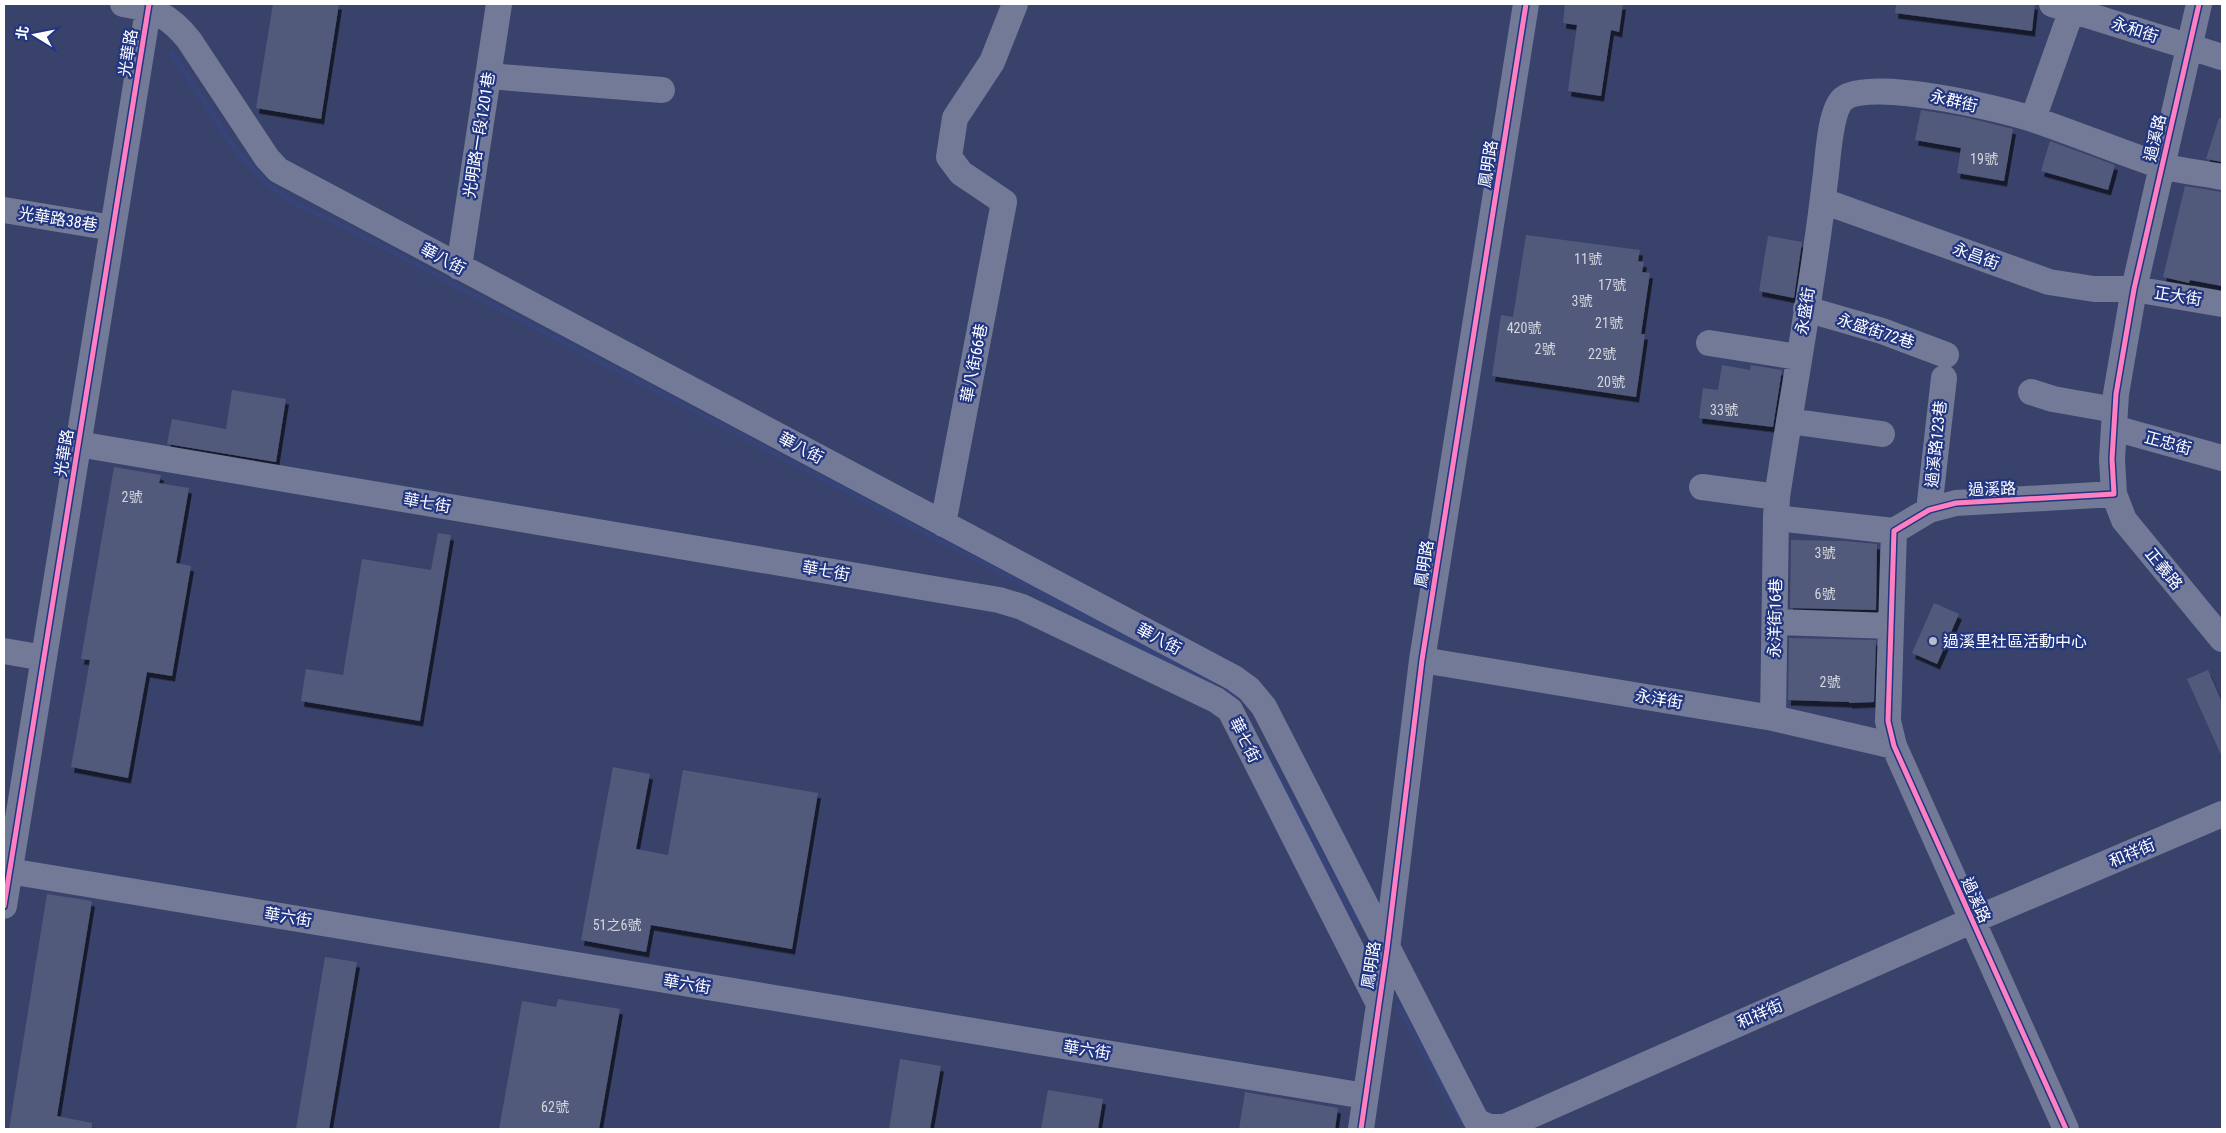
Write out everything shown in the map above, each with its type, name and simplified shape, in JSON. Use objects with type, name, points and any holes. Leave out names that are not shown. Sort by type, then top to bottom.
[{"type":"street","name":"光明路一段1201巷","points":[[459,267],[499,4]]},
{"type":"street","name":"華八街66巷","points":[[943,524],[1004,202],[961,173],[949,157],[955,118],[992,62],[1015,4]]},
{"type":"street","name":"鳳明路","points":[[1361,1129],[1387,949],[1422,660],[1526,4]]},
{"type":"street","name":"過溪路","points":[[2066,1129],[1894,746],[1888,721],[1894,531],[1929,510],[1956,503],[2114,494],[2116,394],[2134,289],[2199,4]]},
{"type":"street","name":"光華路","points":[[4,906],[113,228],[140,5]]},
{"type":"street","name":"華八街","points":[[140,5],[177,25],[267,158],[278,170],[1234,678],[1249,690],[1264,707],[1387,949]]},
{"type":"street","points":[[2033,119],[2066,6]]},
{"type":"street","name":"永和街","points":[[2066,6],[2188,48],[2222,57]]},
{"type":"street","points":[[488,76],[662,90]]},
{"type":"street","name":"永群街","points":[[1823,201],[1835,114],[1843,100],[1857,94],[1886,90],[1926,94],[2033,119],[2161,166],[2222,177]]},
{"type":"street","name":"永昌街","points":[[1823,201],[2049,282],[2094,289],[2134,289]]},
{"type":"street","name":"永盛街","points":[[1777,508],[1788,421],[1823,201]]},
{"type":"street","name":"光華路38巷","points":[[4,210],[113,228]]},
{"type":"street","name":"正大街","points":[[2134,289],[2222,304]]},
{"type":"street","name":"永盛街72巷","points":[[1806,309],[1882,331],[1945,366]]},
{"type":"street","points":[[1709,343],[1798,357]]},
{"type":"street","name":"過溪路123巷","points":[[1929,510],[1945,366]]},
{"type":"street","name":"正忠街","points":[[2031,392],[2114,419],[2222,458]]},
{"type":"street","points":[[1788,421],[1882,434]]},
{"type":"street","name":"華七街","points":[[78,444],[999,600],[1022,607],[1216,700],[1230,710],[1378,1002]]},
{"type":"street","points":[[1702,487],[1777,508],[1894,531]]},
{"type":"street","name":"正義路","points":[[2114,494],[2124,520],[2222,639]]},
{"type":"street","name":"永洋街16巷","points":[[1773,718],[1777,508]]},
{"type":"street","points":[[1775,622],[1891,626]]},
{"type":"street","points":[[4,651],[44,658]]},
{"type":"street","name":"永洋街","points":[[1422,660],[1773,718],[1894,746]]},
{"type":"street","name":"和祥街","points":[[1387,949],[1476,1120],[1483,1126],[1493,1128],[1507,1126],[1971,921],[2222,814]]},
{"type":"street","name":"華六街","points":[[10,871],[1365,1096]]},
{"type":"building","points":[[273,4],[339,4],[321,119],[256,108]]},
{"type":"building","points":[[1565,4],[1623,4],[1619,32],[1611,30],[1601,96],[1568,91],[1577,25],[1563,23]]},
{"type":"building","points":[[1896,4],[2035,4],[2032,31],[1895,13]]},
{"type":"building","points":[[1921,110],[1964,117],[2013,129],[2004,181],[1957,173],[1961,148],[1915,140]]},
{"type":"building","points":[[2219,118],[2222,118],[2222,162],[2206,159]]},
{"type":"building","points":[[2050,141],[2115,165],[2108,190],[2041,171]]},
{"type":"building","points":[[2185,186],[2222,192],[2222,286],[2190,280],[2189,283],[2163,277]]},
{"type":"building","points":[[1526,235],[1640,250],[1638,261],[1644,262],[1642,272],[1650,273],[1641,334],[1645,334],[1636,397],[1492,376],[1501,315],[1513,317]]},
{"type":"building","points":[[1768,236],[1802,242],[1794,298],[1759,291]]},
{"type":"building","points":[[1722,365],[1750,370],[1751,365],[1782,370],[1773,427],[1699,418],[1703,388],[1718,390]]},
{"type":"building","points":[[232,390],[286,399],[276,462],[167,444],[172,419],[226,429]]},
{"type":"building","points":[[114,467],[161,475],[159,483],[189,488],[176,563],[191,566],[172,676],[147,672],[128,778],[71,767],[90,660],[81,659]]},
{"type":"building","points":[[438,533],[451,535],[420,721],[301,701],[306,669],[343,675],[362,559],[431,570]]},
{"type":"building","points":[[1791,540],[1877,544],[1876,610],[1790,608]]},
{"type":"building","name":"過溪里社區活動中心","points":[[1934,603],[1959,614],[1937,664],[1912,653]]},
{"type":"building","points":[[1789,638],[1876,640],[1874,702],[1849,703],[1788,700]]},
{"type":"building","points":[[2208,670],[2222,702],[2222,757],[2187,679]]},
{"type":"building","points":[[613,767],[650,774],[636,849],[668,855],[683,770],[818,793],[792,949],[651,925],[646,952],[581,940]]},
{"type":"building","points":[[47,894],[92,901],[57,1116],[92,1123],[92,1129],[9,1129]]},
{"type":"building","points":[[325,957],[357,962],[329,1129],[296,1129]]},
{"type":"building","points":[[558,999],[620,1009],[599,1129],[499,1129],[522,1001],[556,1007]]},
{"type":"building","points":[[900,1059],[941,1066],[930,1129],[889,1129]]},
{"type":"building","points":[[1048,1090],[1103,1099],[1098,1129],[1041,1129]]},
{"type":"building","points":[[1245,1092],[1338,1108],[1335,1129],[1239,1129]]},
{"type":"waterway","points":[[172,53],[236,150],[268,185],[297,204],[347,228],[1214,685]]},
{"type":"waterway","points":[[1222,689],[1232,694],[1236,701]]},
{"type":"waterway","points":[[1265,751],[1358,924]]},
{"type":"waterway","points":[[1398,1006],[1465,1129]]},
{"type":"cycle path","points":[[4,906],[149,4]]},
{"type":"cycle path","points":[[1361,1129],[1387,949],[1422,660],[1526,4]]},
{"type":"cycle path","points":[[2066,1129],[1894,746],[1888,721],[1894,531],[1929,510],[1956,503],[2114,494],[2112,459],[2116,394],[2134,289],[2199,4]]},
{"type":"place","name":"過溪里社區活動中心","points":[[1933,641]]}]
